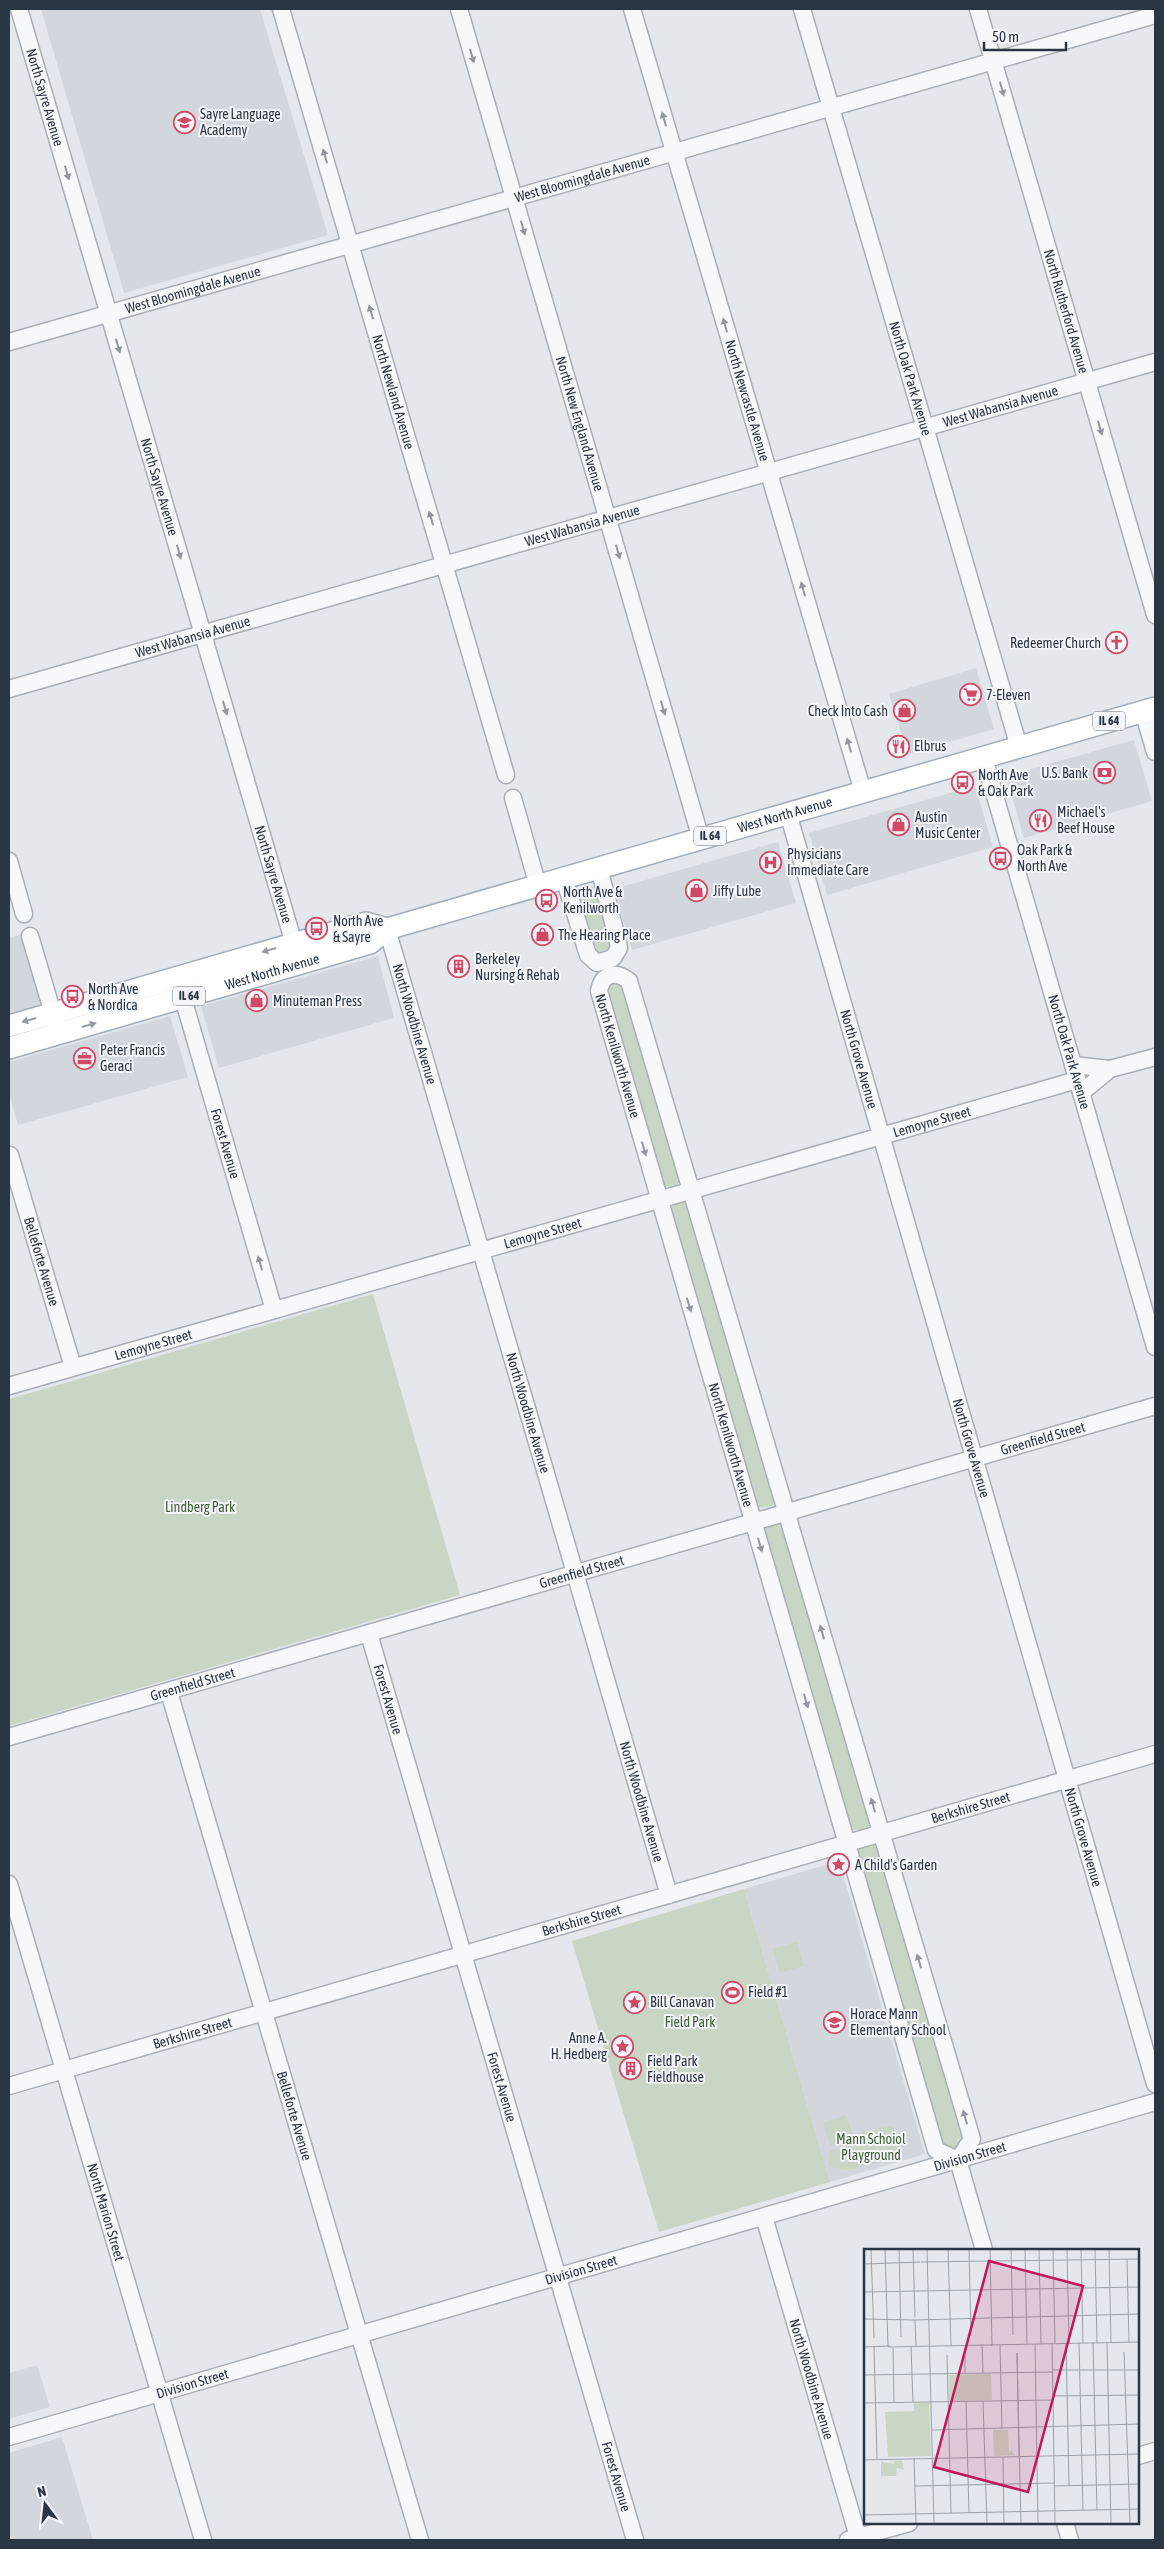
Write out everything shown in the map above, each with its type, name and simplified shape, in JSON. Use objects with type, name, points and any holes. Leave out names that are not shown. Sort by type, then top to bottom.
[{"type":"main road","name":"West North Avenue","points":[[9,1026],[177,977],[297,953],[370,943],[387,929],[1149,710]]},
{"type":"main road","name":"West North Avenue","points":[[9,1048],[183,998],[297,953]]},
{"type":"street","name":"North Sayre Avenue","points":[[19,9],[297,953]]},
{"type":"street","name":"North Newland Avenue","points":[[282,9],[506,775]]},
{"type":"street","name":"North New England Avenue","points":[[459,9],[701,839]]},
{"type":"street","name":"North Newcastle Avenue","points":[[632,9],[862,792]]},
{"type":"street","name":"North Oak Park Avenue","points":[[802,9],[1019,747]]},
{"type":"street","name":"North Rutherford Avenue","points":[[978,9],[1155,615]]},
{"type":"street","name":"West Bloomingdale Avenue","points":[[9,342],[1154,15]]},
{"type":"street","name":"West Wabansia Avenue","points":[[9,689],[1155,362]]},
{"type":"street","points":[[1149,710],[1155,752]]},
{"type":"street","name":"North Oak Park Avenue","points":[[984,758],[1155,1347]]},
{"type":"street","points":[[513,798],[538,886]]},
{"type":"street","name":"North Grove Avenue","points":[[788,814],[1155,2084]]},
{"type":"street","points":[[9,861],[24,914]]},
{"type":"street","points":[[564,878],[588,955],[597,963],[613,958],[618,948],[599,868]]},
{"type":"street","name":"North Woodbine Avenue","points":[[387,929],[669,1895]]},
{"type":"street","points":[[30,936],[59,1034]]},
{"type":"street","name":"North Kenilworth Avenue","points":[[613,974],[622,975],[629,981],[691,1190],[972,2140],[958,2160],[936,2150],[598,991],[600,982],[605,977],[613,974]]},
{"type":"street","name":"Forest Avenue","points":[[177,977],[274,1310]]},
{"type":"street","points":[[1077,1079],[1155,1057]]},
{"type":"street","points":[[1077,1079],[1110,1069]]},
{"type":"street","name":"Lemoyne Street","points":[[9,1386],[1077,1079]]},
{"type":"street","name":"Belleforte Avenue","points":[[10,1155],[73,1367]]},
{"type":"street","name":"Greenfield Street","points":[[9,1737],[1155,1406]]},
{"type":"street","name":"Forest Avenue","points":[[369,1634],[635,2540]]},
{"type":"street","name":"Belleforte Avenue","points":[[168,1692],[420,2540]]},
{"type":"street","name":"Berkshire Street","points":[[9,2086],[1155,1754]]},
{"type":"street","name":"North Marion Street","points":[[9,1884],[203,2540]]},
{"type":"street","name":"Division Street","points":[[9,2437],[1155,2102]]},
{"type":"street","points":[[958,2160],[984,2249]]},
{"type":"street","name":"North Woodbine Avenue","points":[[764,2217],[855,2539]]},
{"type":"street","points":[[1139,2456],[1155,2451]]},
{"type":"street","points":[[855,2539],[906,2524]]},
{"type":"street","points":[[1065,2524],[1070,2540]]},
{"type":"shaded area","name":"Sayre Language Academy","points":[[41,9],[260,9],[328,235],[124,293]]},
{"type":"shaded area","points":[[976,668],[994,729],[908,754],[889,694]]},
{"type":"shaded area","points":[[1134,740],[1152,801],[1024,838],[1006,776]]},
{"type":"shaded area","points":[[975,786],[993,847],[827,895],[809,833]]},
{"type":"shaded area","points":[[778,842],[796,903],[632,950],[614,889]]},
{"type":"shaded area","points":[[22,934],[40,998],[39,1009],[9,1018],[9,938]]},
{"type":"shaded area","points":[[378,956],[394,1018],[219,1068],[201,1006]]},
{"type":"shaded area","points":[[170,1016],[188,1077],[18,1125],[9,1093],[9,1062]]},
{"type":"shaded area","name":"Horace Mann Elementary School","points":[[839,1861],[925,2154],[830,2182],[744,1889]]},
{"type":"shaded area","points":[[37,2365],[50,2407],[9,2419],[9,2373]]},
{"type":"shaded area","points":[[62,2437],[93,2540],[9,2540],[9,2453]]},
{"type":"green space","points":[[585,887],[595,887],[600,891],[612,948],[604,954],[591,950],[576,899],[578,891]]},
{"type":"green space","points":[[621,980],[681,1180],[678,1184],[671,1187],[664,1187],[603,990],[606,983]]},
{"type":"green space","points":[[684,1201],[689,1204],[777,1499],[772,1506],[758,1508],[670,1212],[673,1204]]},
{"type":"green space","name":"Lindberg Park","points":[[373,1294],[460,1595],[9,1726],[9,1399]]},
{"type":"green space","points":[[780,1523],[871,1824],[862,1830],[850,1829],[763,1533],[766,1525]]},
{"type":"green space","points":[[873,1843],[878,1845],[965,2142],[959,2147],[949,2150],[943,2147],[856,1850]]},
{"type":"green space","name":"Field Park","points":[[744,1889],[830,2182],[659,2232],[572,1941]]},
{"type":"green space","points":[[797,1942],[804,1966],[780,1973],[772,1949]]},
{"type":"green space","points":[[846,2115],[854,2139],[830,2146],[823,2122]]},
{"type":"green space","name":"Mann Schoiol Playground","points":[[883,2126],[893,2127],[902,2157],[848,2170],[829,2167],[830,2150],[849,2144],[863,2131],[873,2131]]},
{"type":"place","name":"Sayre Language Academy","points":[[184,122]]},
{"type":"place","name":"Redeemer Church","points":[[1117,643]]},
{"type":"place","name":"7-Eleven","points":[[970,695]]},
{"type":"place","name":"Check Into Cash","points":[[904,711]]},
{"type":"place","name":"Elbrus","points":[[898,746]]},
{"type":"place","name":"U.S. Bank","points":[[1104,773]]},
{"type":"place","name":"North Ave & Oak Park","points":[[962,783]]},
{"type":"place","name":"Michael's Beef House","points":[[1041,820]]},
{"type":"place","name":"Austin Music Center","points":[[899,825]]},
{"type":"place","name":"Oak Park & North Ave","points":[[1001,858]]},
{"type":"place","name":"Physicians Immediate Care","points":[[771,862]]},
{"type":"place","name":"Jiffy Lube","points":[[697,891]]},
{"type":"place","name":"North Ave & Kenilworth","points":[[547,900]]},
{"type":"place","name":"North Ave & Sayre","points":[[317,929]]},
{"type":"place","name":"The Hearing Place","points":[[542,935]]},
{"type":"place","name":"Berkeley Nursing & Rehab","points":[[459,967]]},
{"type":"place","name":"North Ave & Nordica","points":[[72,997]]},
{"type":"place","name":"Minuteman Press","points":[[257,1001]]},
{"type":"place","name":"Peter Francis Geraci","points":[[84,1058]]},
{"type":"place","name":"A Child's Garden","points":[[839,1865]]},
{"type":"place","name":"Field #1","points":[[732,1992]]},
{"type":"place","name":"Bill Canavan","points":[[634,2002]]},
{"type":"place","name":"Horace Mann Elementary School","points":[[834,2022]]},
{"type":"place","name":"Anne A. H. Hedberg","points":[[623,2046]]},
{"type":"place","name":"Field Park Fieldhouse","points":[[631,2069]]}]
